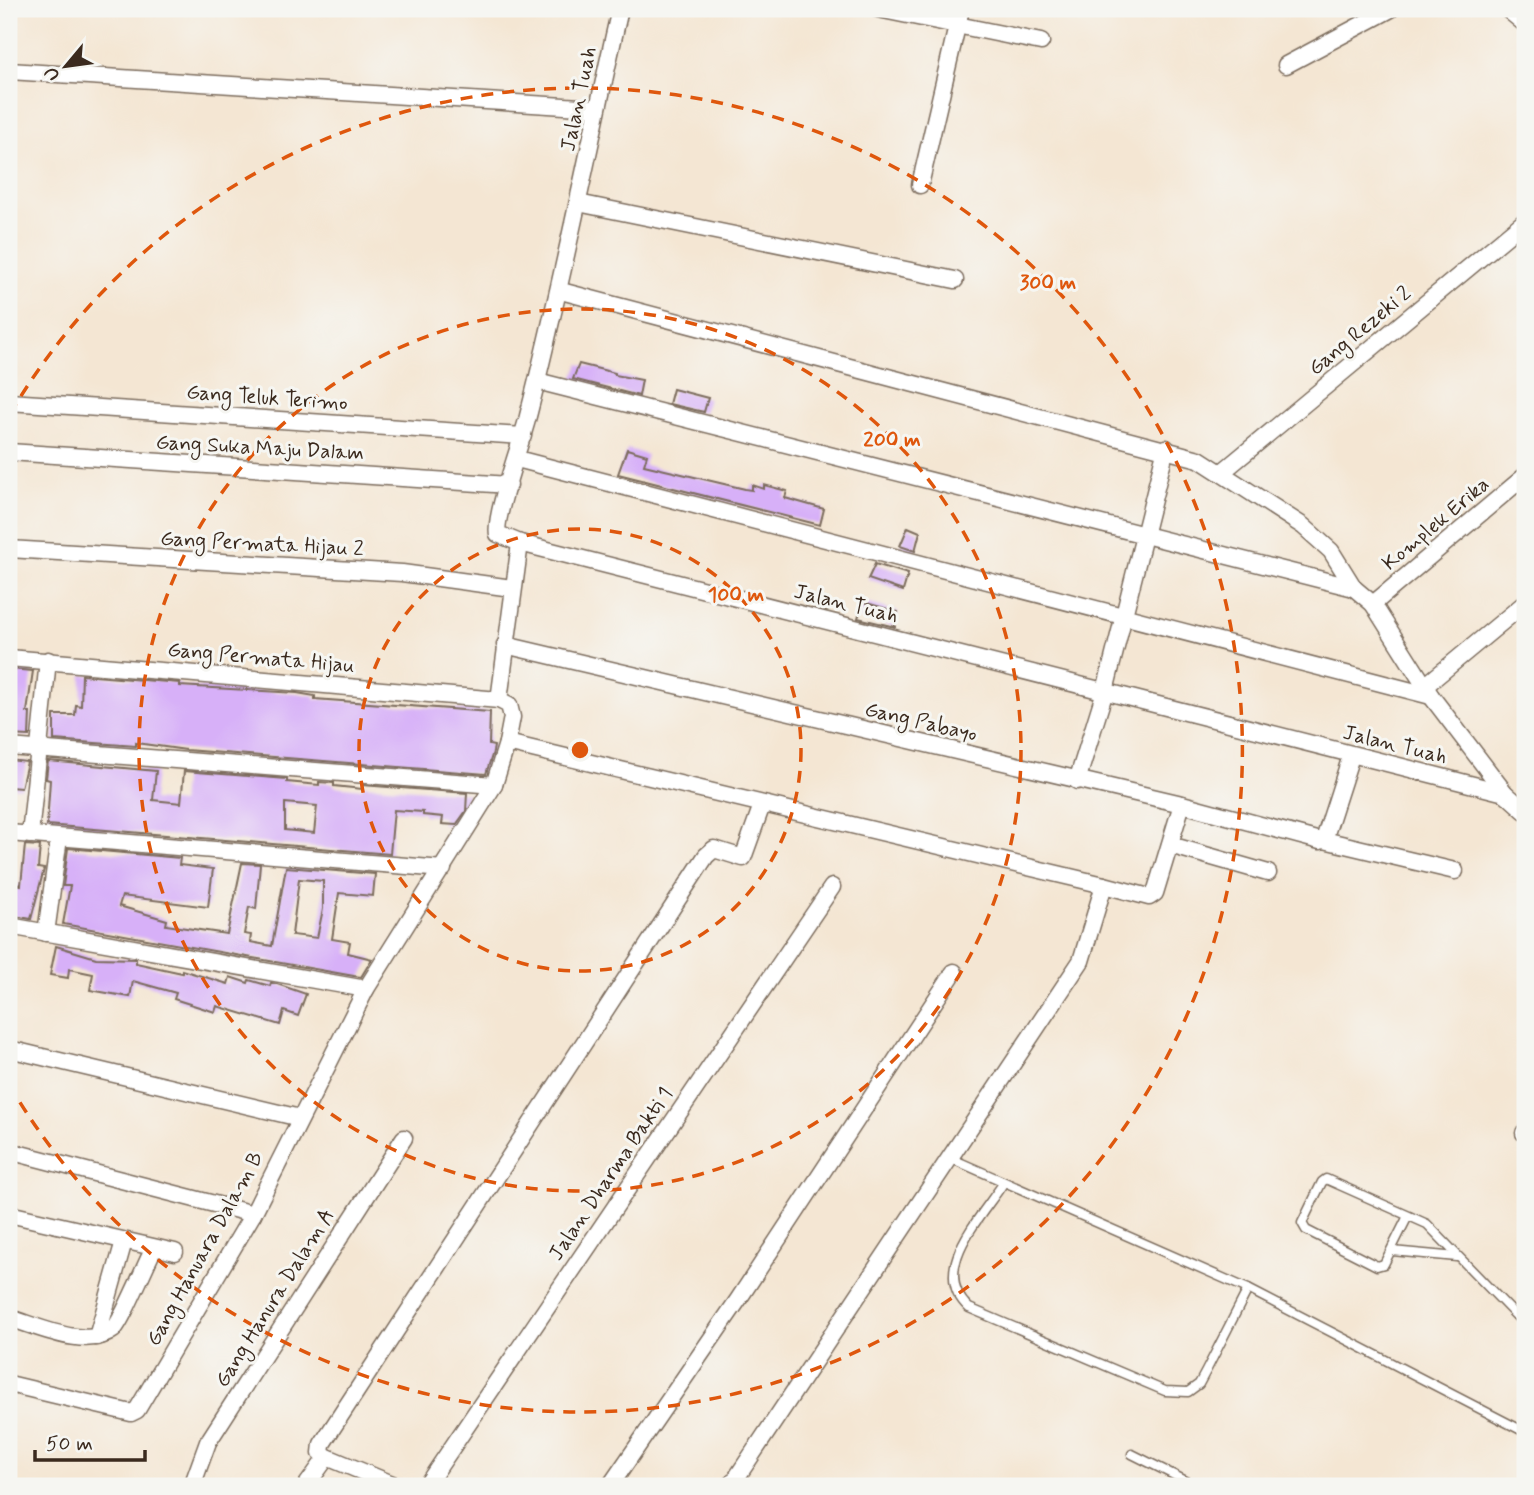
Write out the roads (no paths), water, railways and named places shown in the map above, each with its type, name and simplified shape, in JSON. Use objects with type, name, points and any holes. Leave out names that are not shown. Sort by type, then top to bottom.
[{"type":"street","name":"Jalan Tuah","points":[[620,9],[597,108],[561,291],[497,529],[504,538],[1351,756],[1505,793]]},
{"type":"street","points":[[878,9],[959,16],[1041,42]]},
{"type":"street","points":[[1286,65],[1391,9]]},
{"type":"street","points":[[1507,9],[1525,23]]},
{"type":"street","points":[[920,185],[959,16]]},
{"type":"street","points":[[9,71],[597,108]]},
{"type":"street","points":[[578,204],[955,280]]},
{"type":"street","name":"Gang Rezeki 2","points":[[1220,473],[1525,221]]},
{"type":"street","points":[[561,291],[865,373],[1188,454],[1303,526],[1331,551],[1354,588],[1373,604],[1428,691],[1505,793],[1525,811]]},
{"type":"street","points":[[537,381],[1144,537],[1354,588]]},
{"type":"street","name":"Gang Teluk Terimo","points":[[9,402],[523,436]]},
{"type":"street","points":[[1077,781],[1105,691],[1166,448]]},
{"type":"street","name":"Gang Suka Maju Dalam","points":[[9,452],[509,485]]},
{"type":"street","points":[[517,459],[1428,691]]},
{"type":"street","name":"Komplek Erika","points":[[1373,604],[1525,476]]},
{"type":"street","name":"Gang Hanuara Dalam B","points":[[9,1384],[134,1412],[253,1214],[366,989],[494,785],[512,717],[504,703],[505,645],[520,543]]},
{"type":"street","name":"Gang Permata Hijau 2","points":[[9,549],[402,573],[512,588]]},
{"type":"street","points":[[1428,691],[1525,603]]},
{"type":"street","name":"Gang Pabayo","points":[[505,645],[1455,871]]},
{"type":"street","name":"Gang Permata Hijau","points":[[9,658],[504,703]]},
{"type":"street","points":[[30,835],[48,660]]},
{"type":"street","points":[[507,743],[1149,897],[1153,896],[1182,804]]},
{"type":"street","points":[[9,747],[494,785]]},
{"type":"street","points":[[1324,838],[1351,756]]},
{"type":"street","points":[[397,1486],[327,1457],[321,1453],[322,1444],[706,856],[713,849],[743,858],[762,805]]},
{"type":"street","points":[[9,834],[443,869]]},
{"type":"street","points":[[46,933],[59,838]]},
{"type":"street","points":[[1170,845],[1268,873]]},
{"type":"street","points":[[731,1486],[1081,961],[1104,885]]},
{"type":"street","name":"Jalan Dharma Bakti 1","points":[[426,1486],[832,887]]},
{"type":"street","points":[[9,926],[366,989]]},
{"type":"street","points":[[610,1486],[738,1300],[954,972]]},
{"type":"street","points":[[9,1049],[300,1118]]},
{"type":"street","name":"Gang Hanura Dalam A","points":[[192,1486],[208,1442],[404,1138]]},
{"type":"street","points":[[9,1151],[253,1214]]},
{"type":"street","points":[[9,1214],[174,1252]]},
{"type":"street","points":[[97,1337],[124,1241]]},
{"type":"street","points":[[9,1318],[80,1338],[97,1337],[114,1329],[153,1248]]},
{"type":"street","points":[[306,1486],[327,1457]]},
{"type":"lane","points":[[950,1158],[1248,1289],[1525,1432]]},
{"type":"lane","points":[[1408,1216],[1384,1264],[1377,1266],[1306,1230],[1303,1223],[1322,1182],[1326,1179],[1427,1224],[1525,1325]]},
{"type":"lane","points":[[1004,1182],[956,1256],[952,1284],[956,1297],[969,1308],[1166,1391],[1188,1392],[1199,1384],[1248,1289]]},
{"type":"lane","points":[[1392,1251],[1457,1257]]},
{"type":"lane","points":[[1132,1454],[1196,1486]]}]
